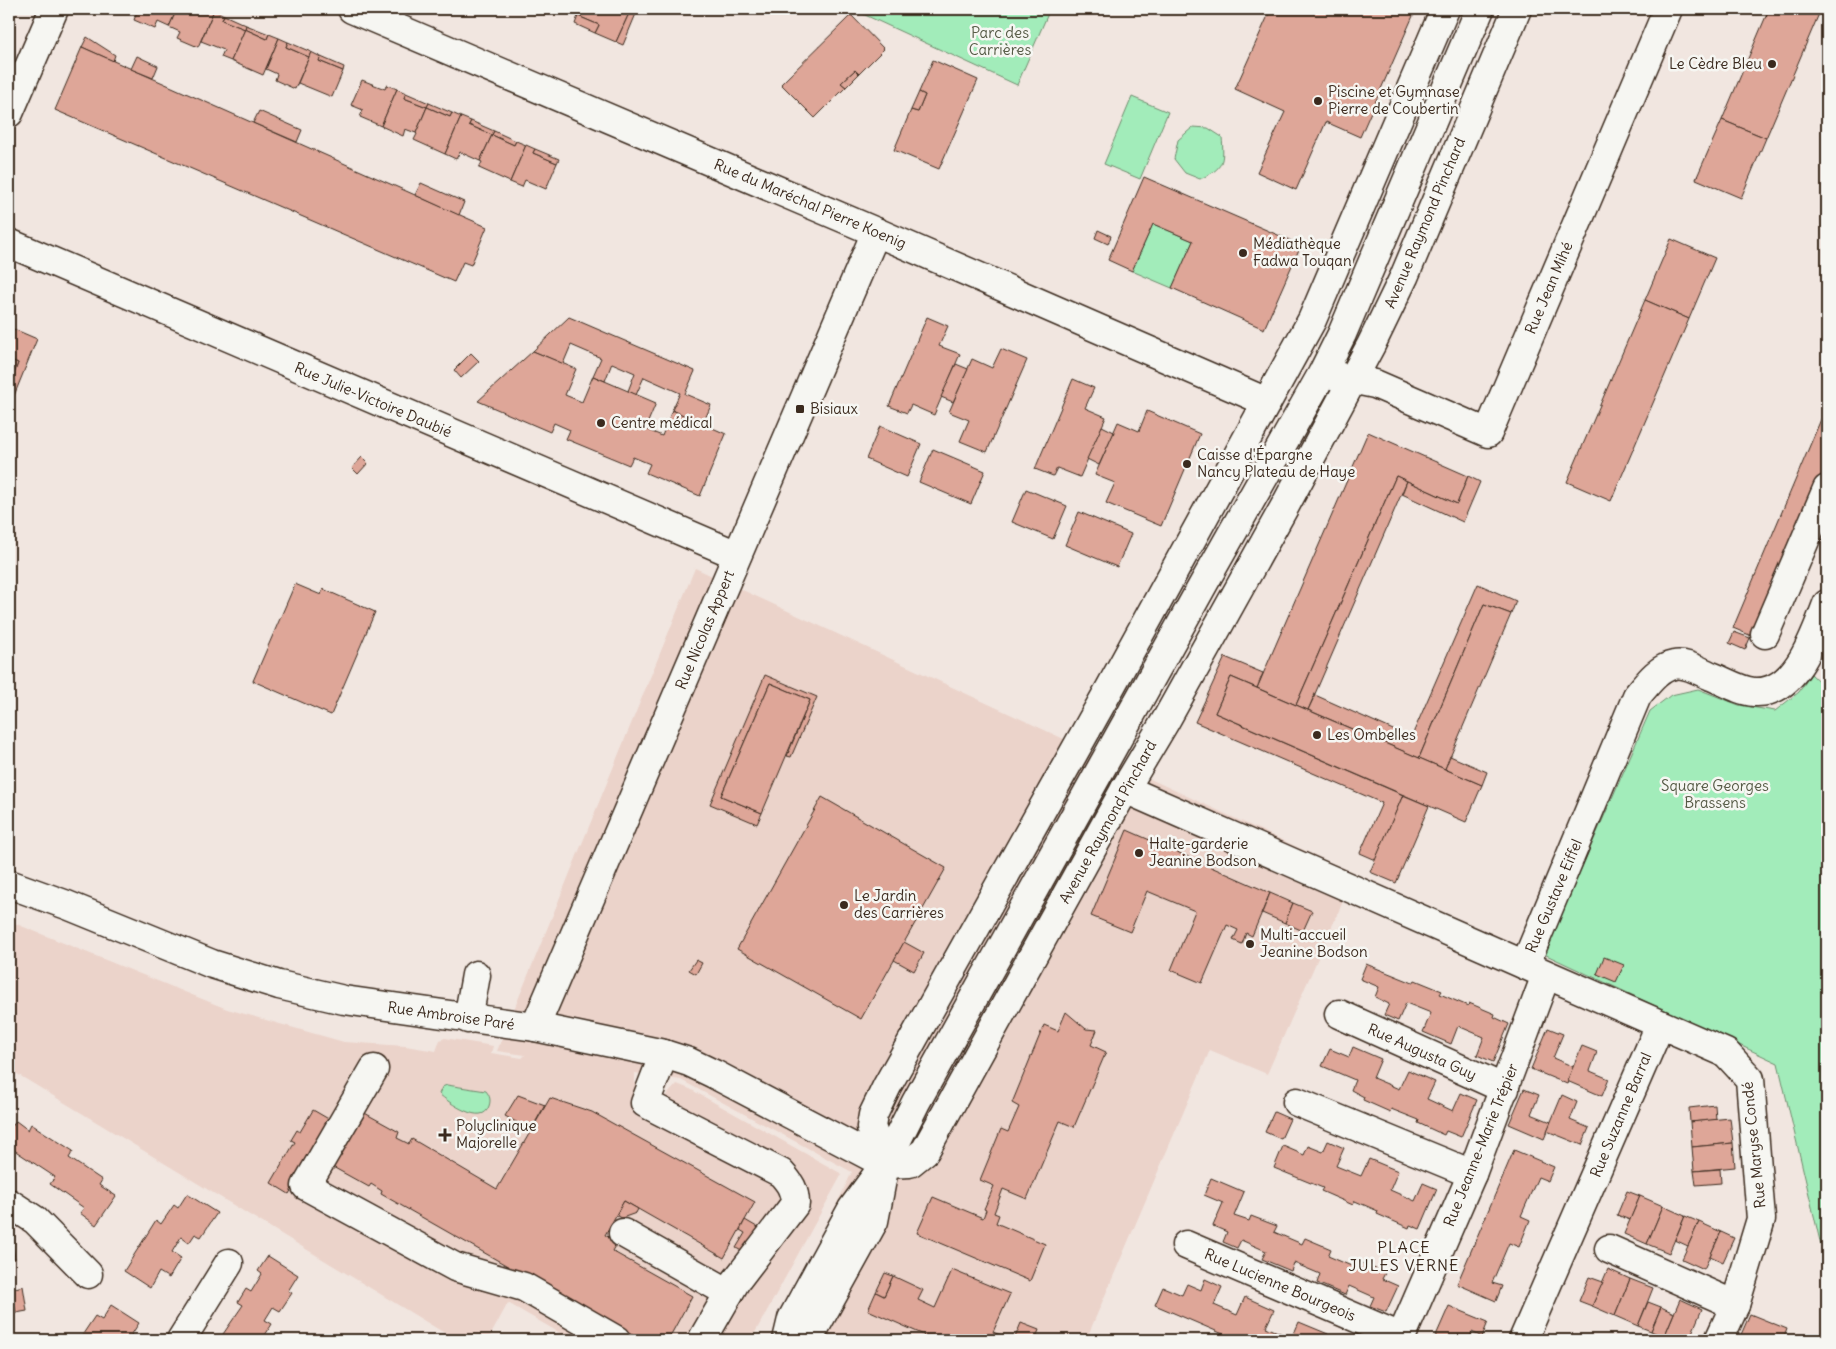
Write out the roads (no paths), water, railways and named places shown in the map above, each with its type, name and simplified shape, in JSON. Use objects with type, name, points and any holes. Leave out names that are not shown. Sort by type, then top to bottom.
[{"type":"street","points":[[9,113],[54,9]]},
{"type":"street","name":"Rue du Maréchal Pierre Koenig","points":[[352,9],[876,232],[1267,402]]},
{"type":"street","points":[[805,1340],[813,1332],[874,1221],[885,1164],[871,1127],[872,1115],[1254,428],[1312,320],[1445,9]]},
{"type":"street","points":[[787,1340],[792,1318],[852,1209],[885,1164],[926,1084],[1322,374],[1342,334],[1480,9]]},
{"type":"street","name":"Avenue Raymond Pinchard","points":[[885,1164],[910,1163],[926,1151],[1125,789],[1166,720],[1312,455],[1371,345],[1404,277],[1517,9]]},
{"type":"street","name":"Rue Jean Mihé","points":[[1352,380],[1375,384],[1488,433],[1668,9]]},
{"type":"street","name":"Rue Nicolas Appert","points":[[535,1028],[876,232]]},
{"type":"street","name":"Rue Julie-Victoire Daubié","points":[[9,243],[737,555]]},
{"type":"street","points":[[1281,376],[1301,370],[1352,380]]},
{"type":"street","points":[[1254,428],[1263,445],[1277,454],[1312,455]]},
{"type":"street","points":[[1765,634],[1827,489]]},
{"type":"street","name":"Rue Gustave Eiffel","points":[[1125,789],[1536,970],[1637,696],[1650,679],[1662,670],[1675,664],[1688,666],[1751,692],[1764,692],[1777,687],[1790,676],[1800,663],[1827,604]]},
{"type":"street","name":"Rue Ambroise Paré","points":[[9,884],[67,905],[212,964],[279,985],[344,1000],[535,1028],[664,1054],[689,1062],[714,1074],[885,1164]]},
{"type":"street","points":[[1536,970],[1660,1025]]},
{"type":"street","name":"Rue Jeanne-Marie Trépier","points":[[1400,1339],[1472,1174],[1505,1089],[1536,970]]},
{"type":"street","points":[[468,1018],[476,975]]},
{"type":"street","name":"Rue Augusta Guy","points":[[1339,1014],[1505,1089]]},
{"type":"street","name":"Rue Maryse Condé","points":[[1660,1025],[1726,1053],[1750,1079],[1761,1219],[1735,1305],[1719,1340]]},
{"type":"street","name":"Rue Suzanne Barral","points":[[1524,1340],[1660,1025]]},
{"type":"street","points":[[664,1054],[645,1103],[781,1173],[790,1183],[795,1193],[795,1204],[736,1281],[702,1340]]},
{"type":"street","points":[[374,1069],[306,1186],[455,1267],[524,1287],[616,1340]]},
{"type":"street","points":[[1297,1102],[1472,1174]]},
{"type":"street","points":[[9,1203],[35,1220],[88,1274]]},
{"type":"street","points":[[623,1233],[729,1293]]},
{"type":"street","name":"Rue Lucienne Bourgeois","points":[[1186,1244],[1400,1339]]},
{"type":"street","points":[[1609,1249],[1735,1305]]},
{"type":"street","points":[[180,1340],[229,1263]]},
{"type":"place","name":"Le Cèdre Bleu","points":[[1772,64]]},
{"type":"place","name":"Piscine et Gymnase Pierre de Coubertin","points":[[1318,101]]},
{"type":"place","name":"Médiathèque Fadwa Touqan","points":[[1243,253]]},
{"type":"place","name":"Bisiaux","points":[[800,409]]},
{"type":"place","name":"Centre médical","points":[[601,423]]},
{"type":"place","name":"Caisse d'Épargne Nancy Plateau de Haye","points":[[1187,464]]},
{"type":"place","name":"Les Ombelles","points":[[1317,735]]},
{"type":"place","name":"Halte-garderie Jeanine Bodson","points":[[1139,853]]},
{"type":"place","name":"Le Jardin des Carrières","points":[[844,905]]},
{"type":"place","name":"Multi-accueil Jeanine Bodson","points":[[1250,944]]},
{"type":"place","name":"Polyclinique Majorelle","points":[[445,1135]]},
{"type":"district","name":"PLACE JULES VERNE","points":[[1404,1256]]},
{"type":"park label","name":"Parc des Carrières","points":[[1000,42]]},
{"type":"park label","name":"Square Georges Brassens","points":[[1715,794]]}]
